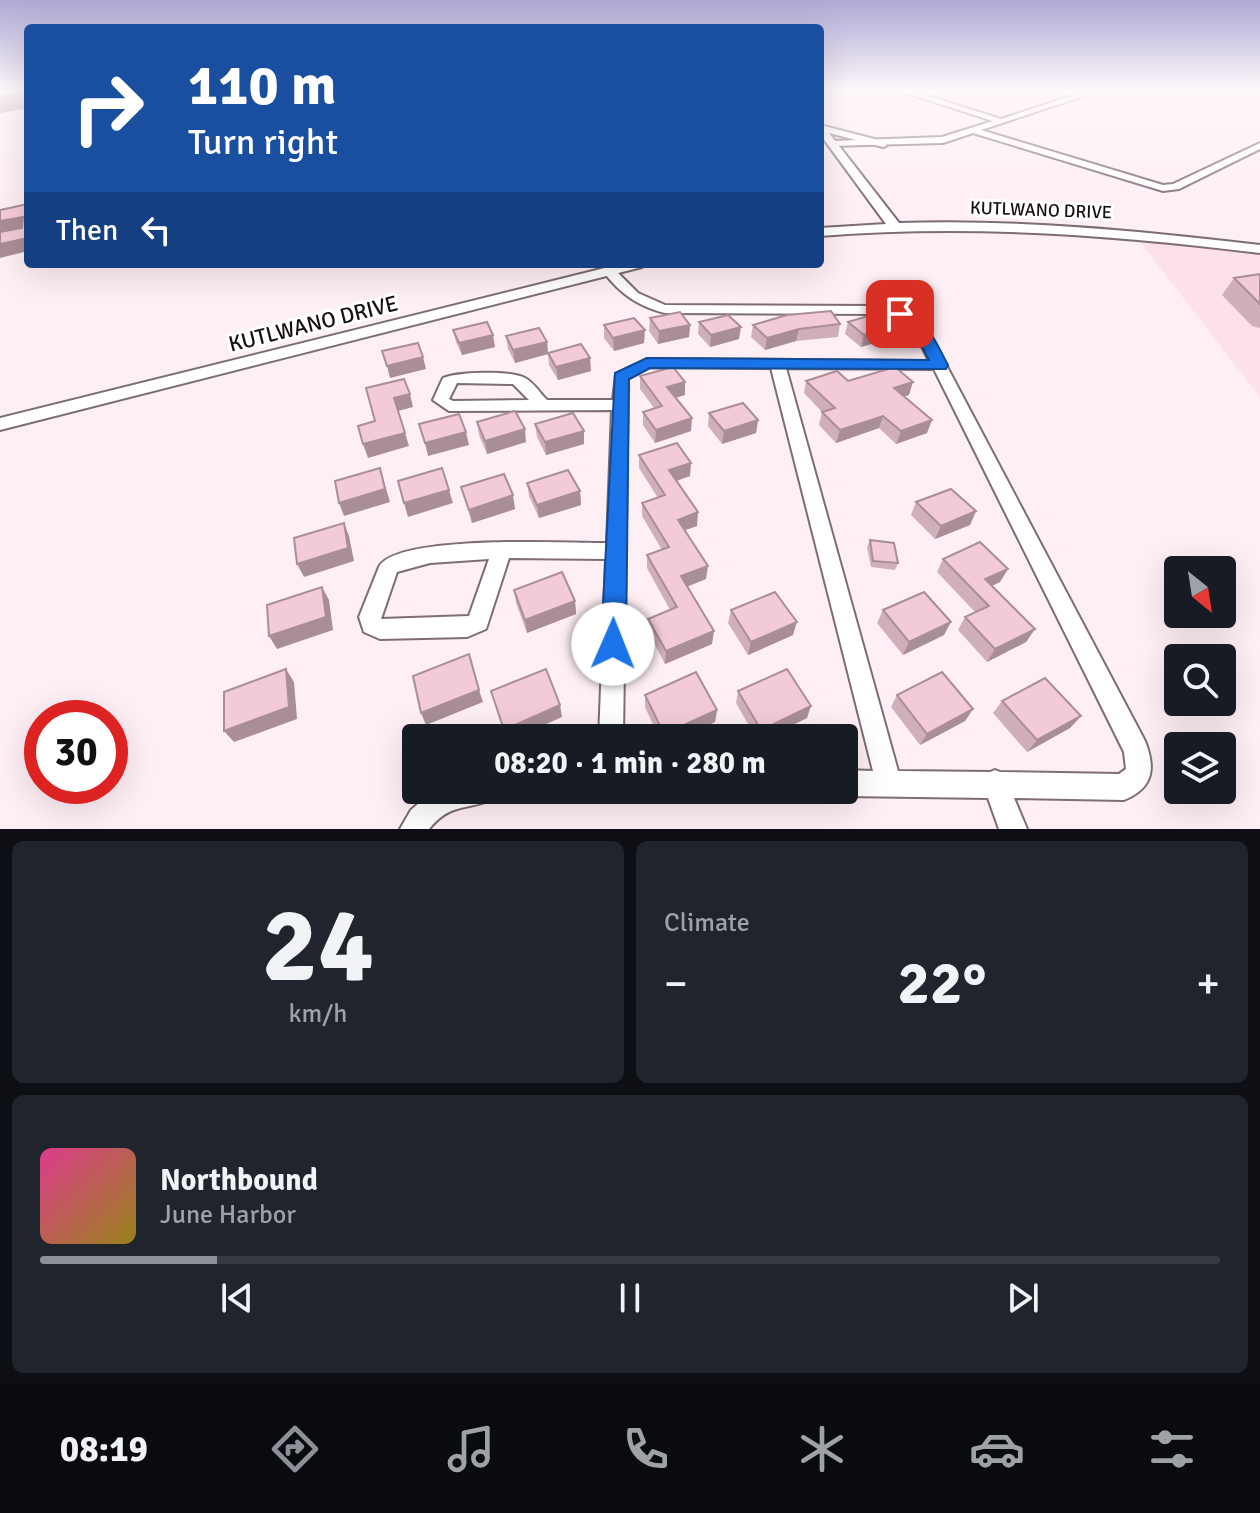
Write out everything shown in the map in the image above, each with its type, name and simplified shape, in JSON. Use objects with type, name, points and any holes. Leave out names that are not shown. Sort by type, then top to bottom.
[{"type":"street","points":[[824,129],[883,144]]},
{"type":"street","points":[[832,144],[943,140],[982,129]]},
{"type":"street","points":[[974,131],[1163,188],[1175,187],[1260,146]]},
{"type":"street","points":[[824,133],[896,228]]},
{"type":"street","points":[[846,162],[852,154],[883,144]]},
{"type":"street","name":"KUTLWANO DRIVE","points":[[824,232],[998,226],[1093,230],[1260,249]]},
{"type":"street","name":"KUTLWANO DRIVE","points":[[0,424],[621,268]]},
{"type":"street","points":[[609,271],[626,292],[645,304],[665,309],[877,310],[900,314],[920,328],[1136,750],[1139,774],[1124,787],[858,783]]},
{"type":"street","points":[[611,724],[621,377],[647,363],[940,365]]},
{"type":"street","points":[[777,364],[889,783]]},
{"type":"street","points":[[542,405],[522,382],[515,379],[455,378],[448,381],[441,400],[449,406],[619,405]]},
{"type":"street","points":[[501,552],[478,622],[467,627],[380,629],[372,625],[370,617],[389,567],[397,561],[501,552],[616,551]]},
{"type":"street","points":[[995,783],[1013,829]]},
{"type":"street","points":[[414,829],[425,809],[434,804]]},
{"type":"shaded area","points":[[1134,234],[1260,250],[1260,397]]},
{"type":"building","points":[[24,205],[24,239],[0,244],[0,232],[22,228],[23,217],[0,221],[0,210]]},
{"type":"building","points":[[1260,274],[1260,304],[1234,278]]},
{"type":"building","points":[[831,311],[840,324],[799,329],[767,338],[753,325],[787,315]]},
{"type":"building","points":[[680,312],[690,325],[659,331],[650,318]]},
{"type":"building","points":[[875,314],[891,327],[864,335],[848,322]]},
{"type":"building","points":[[728,315],[741,327],[711,335],[699,322]]},
{"type":"building","points":[[634,318],[645,330],[613,338],[604,325]]},
{"type":"building","points":[[487,322],[493,335],[459,343],[453,330]]},
{"type":"building","points":[[539,328],[547,342],[513,350],[506,336]]},
{"type":"building","points":[[418,343],[423,357],[387,366],[382,351]]},
{"type":"building","points":[[581,344],[590,358],[556,367],[548,353]]},
{"type":"building","points":[[673,367],[685,382],[667,387],[692,418],[656,430],[643,412],[662,406],[640,376]]},
{"type":"building","points":[[895,367],[913,382],[894,388],[932,420],[901,431],[883,416],[840,430],[822,412],[835,408],[806,381],[837,371],[848,381]]},
{"type":"building","points":[[404,379],[410,394],[394,398],[405,433],[363,444],[358,426],[375,421],[366,388]]},
{"type":"building","points":[[743,403],[758,420],[724,431],[709,413]]},
{"type":"building","points":[[515,411],[525,429],[485,441],[477,422]]},
{"type":"building","points":[[573,413],[584,431],[545,442],[535,424]]},
{"type":"building","points":[[459,414],[466,432],[425,443],[419,424]]},
{"type":"building","points":[[677,443],[691,463],[669,470],[698,512],[678,520],[708,566],[681,576],[714,631],[666,651],[648,619],[677,607],[647,555],[669,547],[642,503],[665,495],[639,455]]},
{"type":"building","points":[[380,468],[385,489],[339,503],[335,481]]},
{"type":"building","points":[[442,468],[449,490],[404,503],[398,481]]},
{"type":"building","points":[[568,470],[580,491],[537,505],[527,483]]},
{"type":"building","points":[[504,474],[513,495],[469,510],[461,487]]},
{"type":"building","points":[[951,489],[976,511],[941,526],[916,502]]},
{"type":"building","points":[[344,523],[348,548],[297,564],[294,538]]},
{"type":"building","points":[[870,540],[894,543],[898,563],[873,561]]},
{"type":"building","points":[[980,542],[1008,569],[985,579],[1035,629],[995,649],[965,617],[989,606],[943,559]]},
{"type":"building","points":[[562,572],[575,601],[525,620],[514,590]]},
{"type":"building","points":[[322,587],[326,617],[269,636],[267,605]]},
{"type":"building","points":[[775,592],[797,622],[751,642],[731,610]]},
{"type":"building","points":[[924,592],[951,622],[909,642],[883,610]]},
{"type":"building","points":[[469,654],[479,690],[421,713],[413,676]]},
{"type":"building","points":[[286,669],[289,707],[224,731],[224,692]]},
{"type":"building","points":[[546,669],[560,705],[517,724],[502,724],[491,691]]},
{"type":"building","points":[[787,669],[811,706],[774,724],[757,724],[738,691]]},
{"type":"building","points":[[696,672],[717,710],[686,724],[659,724],[645,695]]},
{"type":"building","points":[[942,672],[973,709],[927,734],[897,695]]},
{"type":"building","points":[[1045,678],[1081,716],[1037,740],[1002,701]]},
{"type":"route","points":[[613,644],[621,377],[631,368],[647,363],[940,365],[920,328],[900,314]]}]
